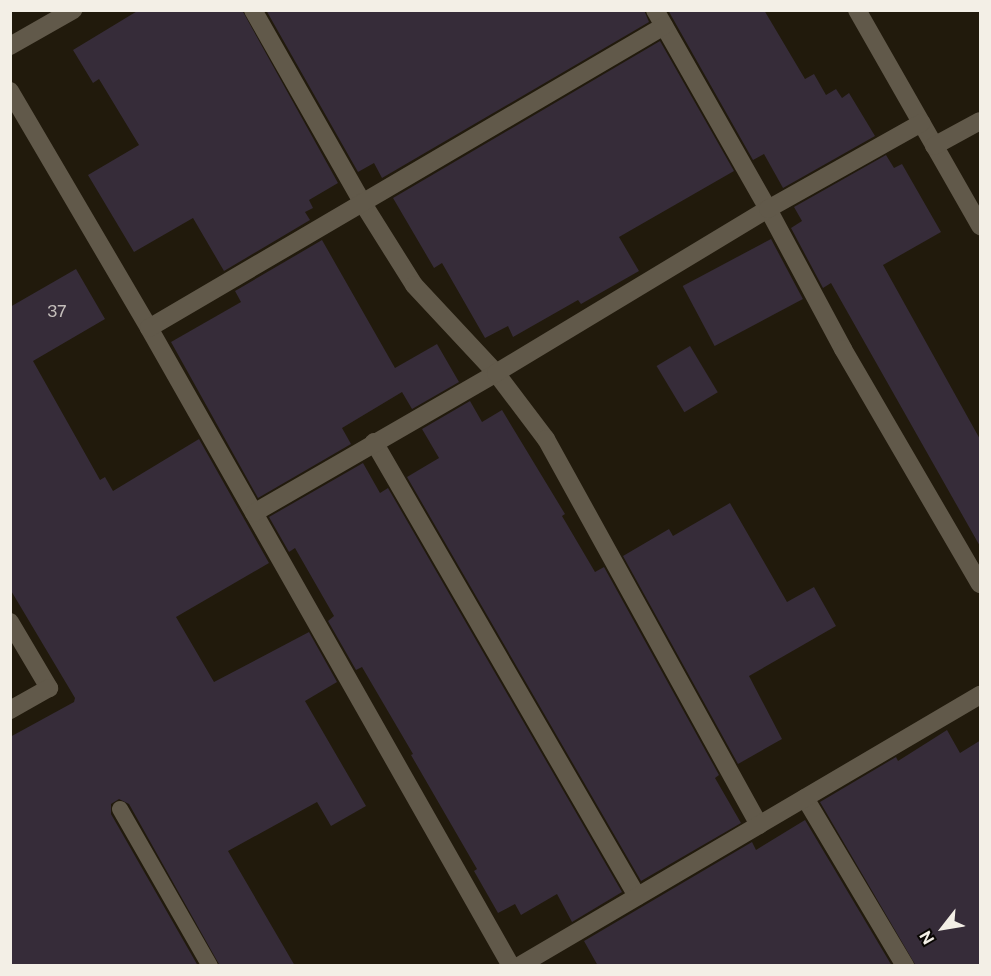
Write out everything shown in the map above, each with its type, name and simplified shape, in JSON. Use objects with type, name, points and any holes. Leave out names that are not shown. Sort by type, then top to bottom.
[{"type":"street","points":[[10,46],[73,10]]},
{"type":"street","points":[[253,10],[362,202],[414,285],[496,373],[546,439],[759,825]]},
{"type":"street","points":[[857,10],[981,226]]},
{"type":"street","points":[[149,328],[362,202],[659,18],[768,209],[843,349],[981,584]]},
{"type":"street","points":[[10,91],[149,328],[511,966]]},
{"type":"street","points":[[934,146],[981,120]]},
{"type":"street","points":[[254,513],[496,373],[768,209],[921,123]]},
{"type":"street","points":[[374,442],[637,896]]},
{"type":"street","points":[[10,622],[49,688],[10,710]]},
{"type":"street","points":[[519,966],[981,694]]},
{"type":"street","points":[[805,798],[904,966]]},
{"type":"lane","points":[[120,808],[210,966]]},
{"type":"building","points":[[139,10],[242,10],[338,183],[309,200],[313,208],[305,212],[310,220],[224,271],[193,218],[134,252],[88,175],[139,145],[99,79],[93,83],[73,50]]},
{"type":"building","points":[[266,10],[644,10],[649,22],[382,178],[374,163],[358,172]]},
{"type":"building","points":[[668,10],[764,10],[805,79],[814,74],[826,95],[836,89],[842,98],[849,93],[875,136],[783,188],[764,154],[753,160]]},
{"type":"building","points":[[660,41],[734,171],[619,237],[639,271],[581,304],[578,300],[513,337],[508,326],[485,338],[442,263],[434,268],[393,198]]},
{"type":"building","points":[[886,155],[894,168],[902,164],[941,232],[883,265],[981,441],[981,548],[831,283],[823,288],[791,228],[802,221],[794,207]]},
{"type":"building","points":[[771,239],[803,299],[715,346],[683,286]]},
{"type":"building","points":[[322,240],[395,368],[437,344],[459,382],[412,409],[402,392],[342,428],[351,444],[258,498],[171,342],[241,302],[235,291]]},
{"type":"building","points":[[76,269],[105,319],[33,361],[100,480],[105,477],[113,491],[199,439],[269,563],[176,617],[214,682],[309,632],[337,682],[305,701],[366,806],[331,826],[317,802],[228,851],[295,966],[220,966],[129,804],[119,799],[111,804],[111,814],[198,966],[10,966],[10,737],[74,702],[75,698],[10,589],[10,307]]},
{"type":"building","points":[[690,346],[718,392],[684,412],[657,366]]},
{"type":"building","points":[[470,401],[482,422],[502,410],[565,514],[562,516],[595,572],[604,567],[719,775],[715,778],[741,823],[641,881],[407,477],[439,458],[422,429]]},
{"type":"building","points":[[363,463],[380,493],[388,488],[622,892],[572,922],[557,894],[521,915],[515,904],[498,913],[474,871],[477,869],[411,755],[413,754],[362,667],[356,670],[328,621],[334,616],[295,548],[289,552],[269,517]]},
{"type":"building","points":[[730,503],[787,602],[814,587],[836,626],[749,676],[782,739],[738,764],[623,556],[669,529],[673,536]]},
{"type":"building","points":[[947,730],[960,753],[981,740],[981,966],[916,966],[820,802],[896,757],[898,761]]},
{"type":"building","points":[[805,820],[892,966],[598,966],[584,941],[752,842],[756,850]]}]
